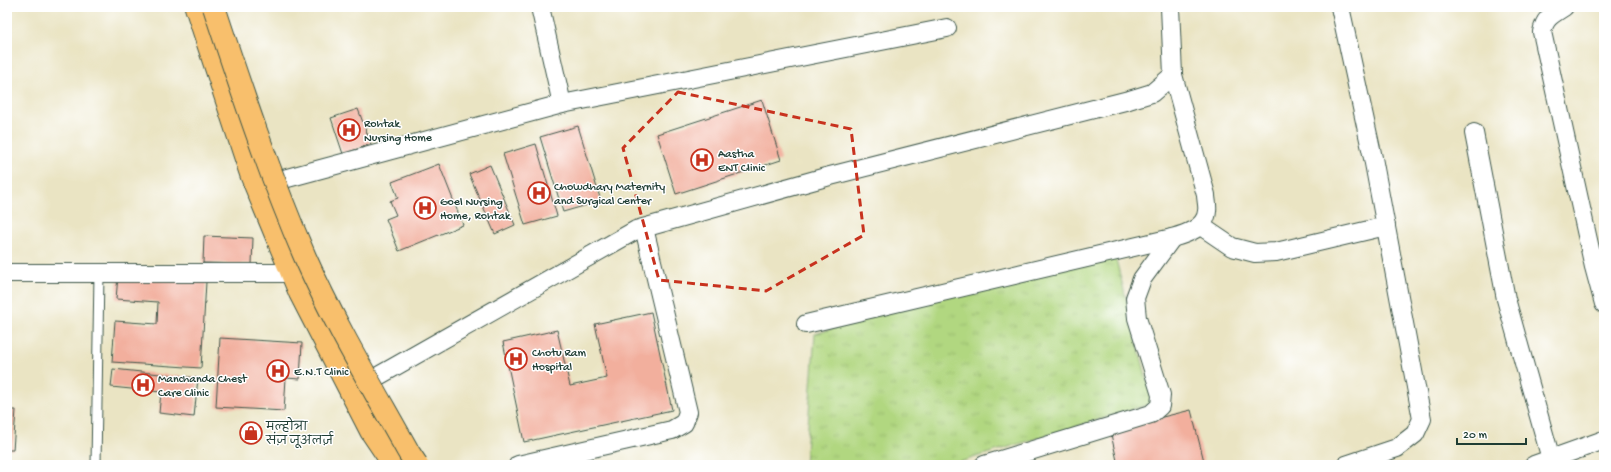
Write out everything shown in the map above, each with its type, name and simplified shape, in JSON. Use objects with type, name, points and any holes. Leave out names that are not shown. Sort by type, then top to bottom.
[{"type":"main road","points":[[196,7],[252,177],[300,293],[371,431],[394,465]]},
{"type":"main road","points":[[214,7],[246,105],[278,190],[306,258],[342,334],[408,453],[417,465]]},
{"type":"main road","points":[[223,7],[280,180],[320,280],[393,416],[425,465]]},
{"type":"street","points":[[540,7],[562,104]]},
{"type":"street","points":[[806,324],[1172,238],[1186,234],[1201,226],[1208,212],[1206,195],[1173,75],[1170,7]]},
{"type":"street","points":[[1340,7],[1373,158],[1422,418],[1415,434],[1397,448],[1346,465]]},
{"type":"street","points":[[1564,7],[1547,18],[1544,22],[1542,32],[1594,267],[1604,304]]},
{"type":"street","points":[[280,180],[562,104],[947,28]]},
{"type":"street","points":[[357,404],[373,379],[636,230],[826,177],[1129,100],[1152,93],[1173,75]]},
{"type":"street","points":[[1474,133],[1506,299],[1543,462],[1604,440]]},
{"type":"street","points":[[1201,226],[1232,247],[1255,253],[1276,252],[1386,226]]},
{"type":"street","points":[[518,465],[672,430],[684,423],[688,412],[644,228]]},
{"type":"street","points":[[984,465],[1151,414],[1160,406],[1161,395],[1137,318],[1136,298],[1142,279],[1172,238]]},
{"type":"street","points":[[7,273],[292,273]]},
{"type":"lane","points":[[96,465],[99,273]]},
{"type":"highlighted area","points":[[678,92],[851,129],[864,235],[766,291],[659,280],[623,148]]},
{"type":"green space","points":[[1113,248],[1153,403],[950,465],[805,465],[815,334],[1086,251]]},
{"type":"building","points":[[762,100],[781,160],[676,194],[657,134]]},
{"type":"building","points":[[358,109],[371,144],[343,154],[331,118]]},
{"type":"building","points":[[578,126],[601,201],[563,212],[540,137]]},
{"type":"building","points":[[536,144],[557,216],[525,225],[503,154]]},
{"type":"building","points":[[439,164],[463,225],[399,251],[386,219],[396,215],[390,201],[398,198],[392,182]]},
{"type":"building","points":[[490,165],[515,225],[495,234],[469,174]]},
{"type":"building","points":[[204,236],[253,238],[252,264],[203,263]]},
{"type":"building","points":[[118,276],[206,282],[201,368],[112,362],[115,321],[157,324],[158,302],[116,299]]},
{"type":"building","points":[[651,312],[672,410],[524,442],[503,342],[557,330],[570,386],[607,378],[595,324]]},
{"type":"building","points":[[220,338],[302,343],[300,379],[286,378],[284,411],[216,407]]},
{"type":"building","points":[[113,369],[198,378],[194,417],[159,413],[161,392],[111,387]]},
{"type":"building","points":[[7,410],[16,410],[13,450],[7,450]]},
{"type":"building","points":[[1191,410],[1205,465],[1118,465],[1110,430]]},
{"type":"place","name":"Rohtak Nursing Home","points":[[349,130]]},
{"type":"place","name":"Aastha ENT Clinic","points":[[702,160]]},
{"type":"place","name":"Chowdhary Maternity and Surgical Center","points":[[539,193]]},
{"type":"place","name":"Goel Nursing Home, Rohtak","points":[[425,208]]},
{"type":"place","name":"Chotu Ram Hospital","points":[[516,359]]},
{"type":"place","name":"E.N.T Clinic","points":[[278,371]]},
{"type":"place","name":"Manchanda Chest Care Clinic","points":[[143,385]]},
{"type":"place","name":"मल्होत्रा संज़ जूअलर्ज़","points":[[251,433]]}]
